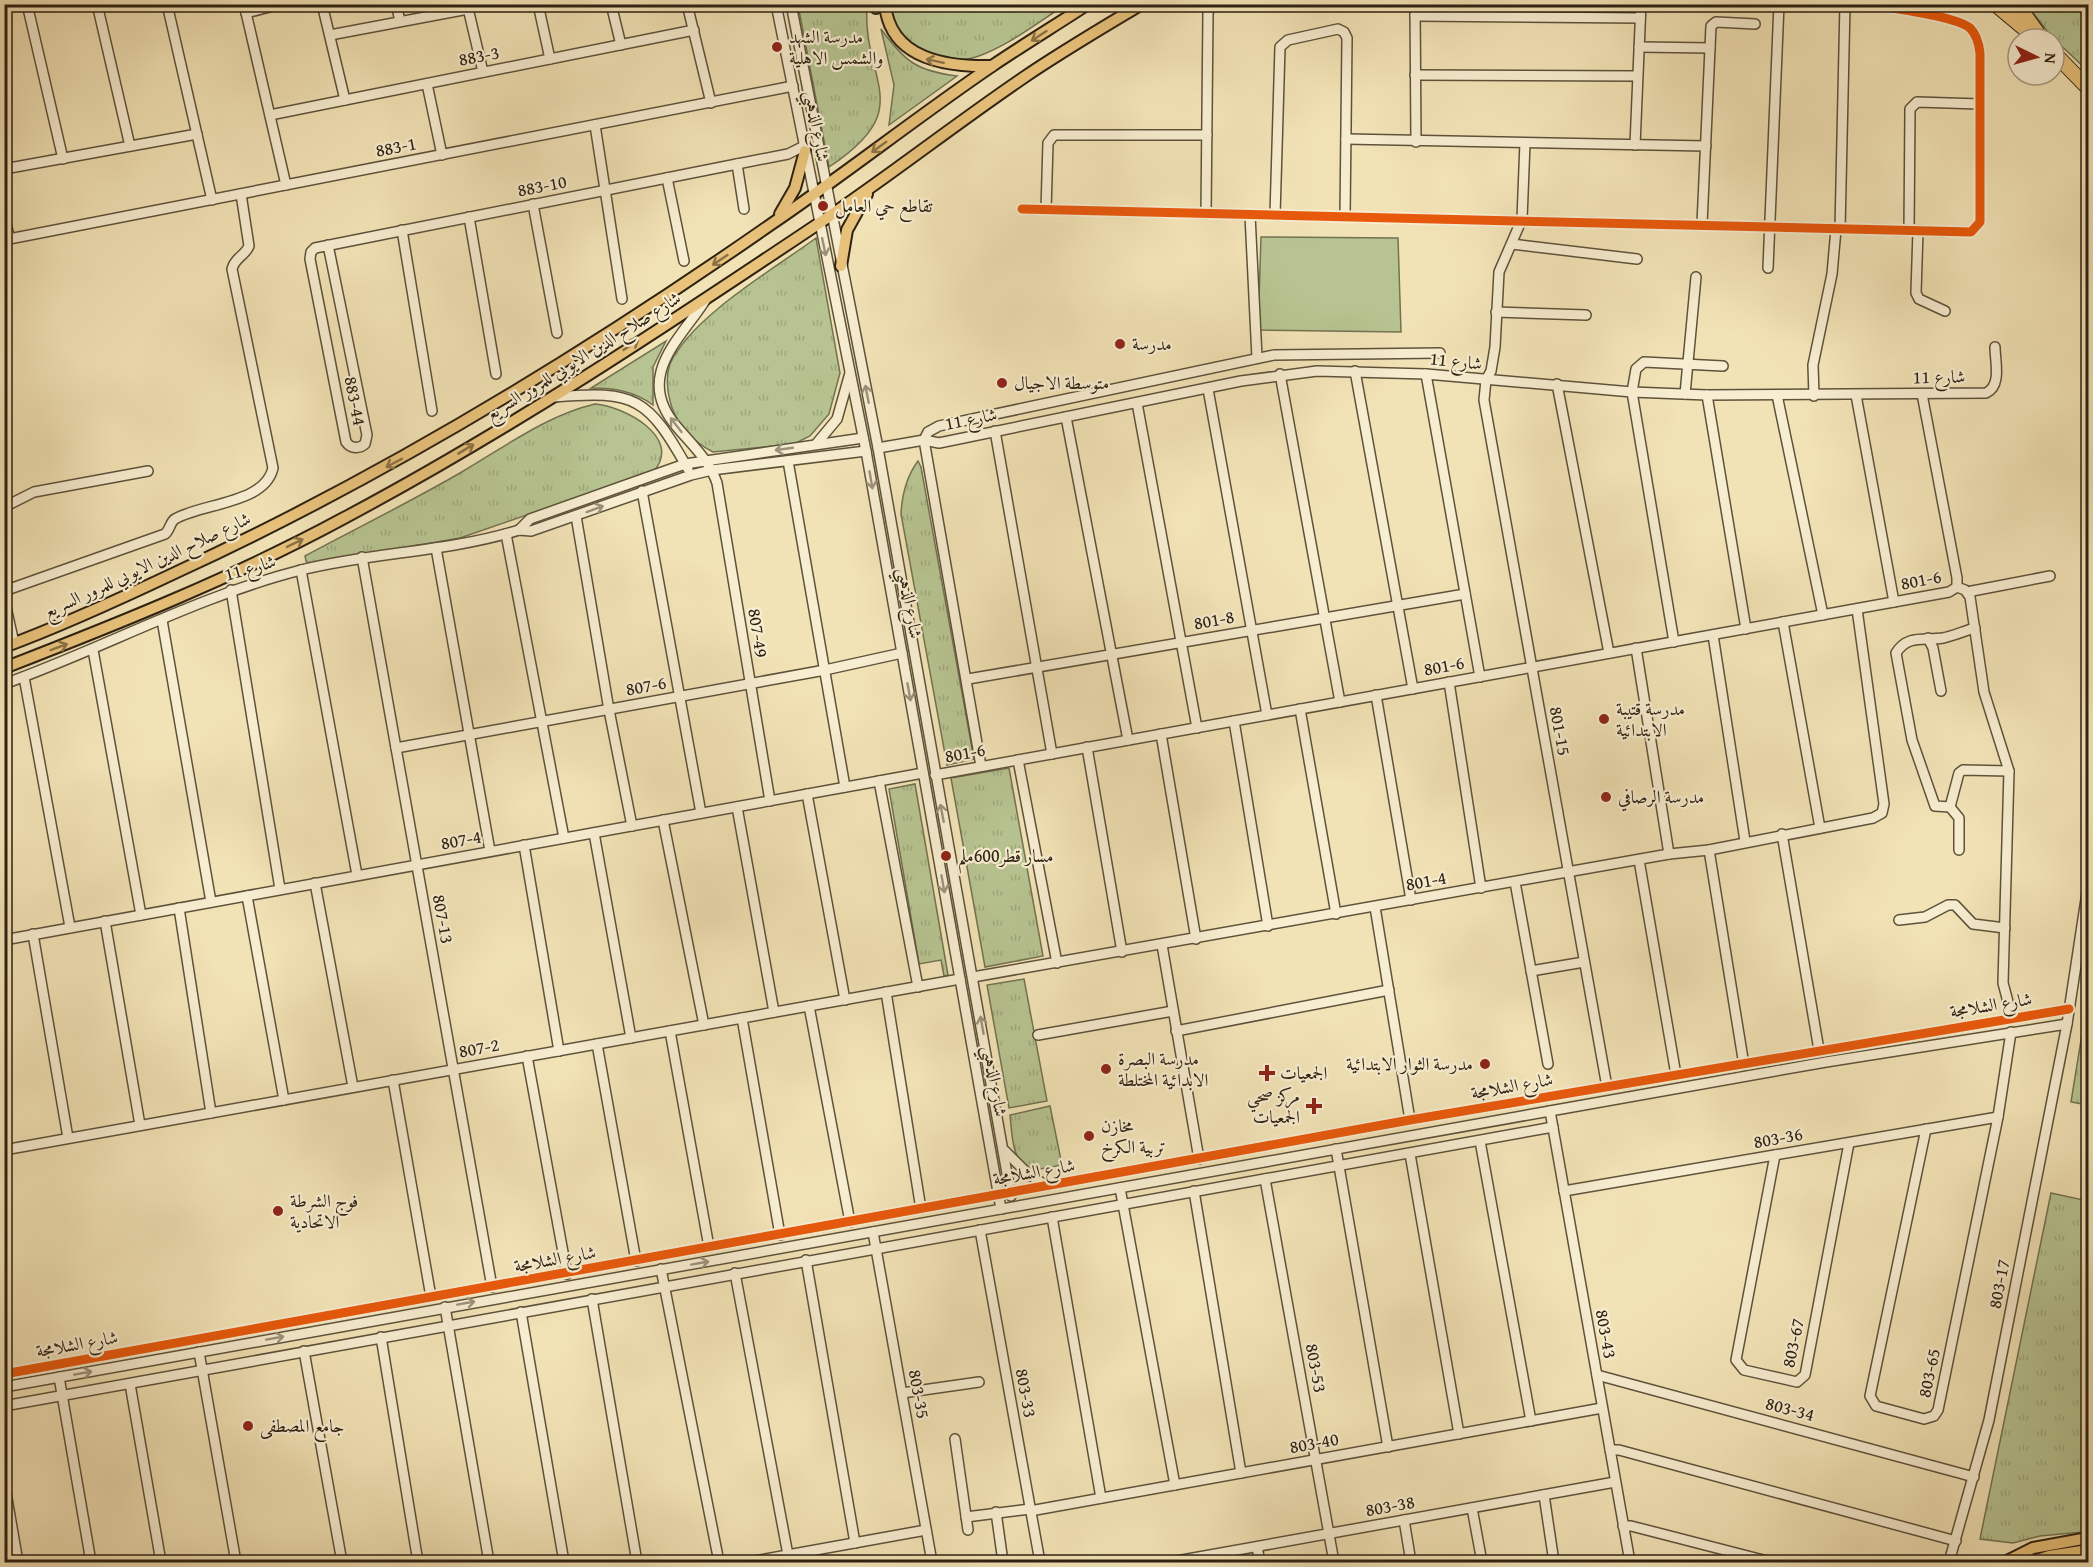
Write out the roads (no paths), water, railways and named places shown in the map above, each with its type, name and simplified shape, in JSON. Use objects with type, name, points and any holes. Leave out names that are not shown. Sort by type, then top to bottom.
[{"type":"highway","points":[[1995,4],[2023,27]]},
{"type":"highway","points":[[2017,4],[2034,27]]},
{"type":"highway","points":[[2084,4],[2088,9]]},
{"type":"highway","points":[[2066,65],[2088,88]]},
{"type":"main road","name":"شارع صلاح الدين الايوبي للمرور السريع","points":[[9,645],[218,554],[409,455],[472,419],[665,297],[773,224],[993,66],[1088,4]]},
{"type":"main road","name":"شارع صلاح الدين الايوبي للمرور السريع","points":[[4,668],[126,622],[342,519],[552,397],[877,184],[1024,77],[1142,4]]},
{"type":"main road","points":[[879,6],[895,34],[915,54],[951,64],[993,66]]},
{"type":"main road","points":[[773,224],[795,188],[804,149]]},
{"type":"main road","points":[[842,266],[847,230],[864,197],[877,184]]},
{"type":"main road","points":[[2005,1563],[2033,1548],[2088,1538]]},
{"type":"main road","points":[[2030,1563],[2049,1556],[2088,1550]]},
{"type":"street","points":[[27,4],[63,159]]},
{"type":"street","points":[[98,4],[130,146]]},
{"type":"street","points":[[168,4],[212,200]]},
{"type":"street","points":[[281,4],[245,9],[286,185]]},
{"type":"street","points":[[322,4],[345,100]]},
{"type":"street","points":[[396,4],[400,21]]},
{"type":"street","points":[[538,4],[550,59]]},
{"type":"street","points":[[611,4],[621,45]]},
{"type":"street","points":[[687,4],[711,103]]},
{"type":"street","name":"شارع الذهبي","points":[[776,4],[818,224],[851,371],[866,451],[1001,1209]]},
{"type":"street","name":"شارع الذهبي","points":[[791,4],[878,448],[1004,1150],[1012,1207]]},
{"type":"street","points":[[1206,214],[1208,13],[1211,4]]},
{"type":"street","points":[[1415,4],[1416,142]]},
{"type":"street","points":[[1635,145],[1641,4]]},
{"type":"street","points":[[1768,268],[1779,4]]},
{"type":"street","points":[[1814,396],[1814,365],[1832,274],[1838,229],[1845,4]]},
{"type":"street","points":[[1022,209],[1522,219],[1971,232],[1978,226],[1979,44],[1971,28],[1954,21],[1869,4]]},
{"type":"street","points":[[330,35],[468,7],[483,72]]},
{"type":"street","points":[[1415,16],[1640,18]]},
{"type":"street","points":[[1702,224],[1711,26],[1714,23],[1755,24]]},
{"type":"street","points":[[1275,215],[1279,54],[1285,42],[1338,29],[1346,35],[1345,216]]},
{"type":"street","name":"883-3","points":[[270,115],[694,30]]},
{"type":"street","points":[[1639,47],[1710,48]]},
{"type":"street","points":[[1416,75],[1637,76]]},
{"type":"street","points":[[427,84],[442,155]]},
{"type":"street","name":"883-1","points":[[7,240],[793,87]]},
{"type":"street","points":[[1945,311],[1919,299],[1916,293],[1910,109],[1917,102],[1980,104]]},
{"type":"street","points":[[595,125],[622,299]]},
{"type":"street","points":[[4,169],[197,134]]},
{"type":"street","points":[[1046,210],[1048,143],[1054,135],[1207,135]]},
{"type":"street","points":[[1346,139],[1706,146]]},
{"type":"street","name":"801-15","points":[[1525,143],[1522,219],[1499,272],[1493,355],[1491,371],[1486,380],[1484,400],[1607,1087]]},
{"type":"street","name":"883-10","points":[[311,252],[315,248],[328,245],[804,149]]},
{"type":"street","points":[[738,164],[744,209]]},
{"type":"street","points":[[667,178],[684,261]]},
{"type":"street","points":[[4,591],[162,536],[169,530],[174,519],[256,491],[268,481],[273,468],[232,269],[235,260],[246,253],[249,246],[241,194]]},
{"type":"street","points":[[533,204],[557,333]]},
{"type":"street","points":[[1250,215],[1257,358]]},
{"type":"street","points":[[4,217],[7,240]]},
{"type":"street","points":[[469,217],[496,374]]},
{"type":"street","points":[[402,230],[432,411]]},
{"type":"street","points":[[1512,244],[1637,259]]},
{"type":"street","name":"883-44","points":[[311,252],[346,442],[359,448],[367,441],[367,435],[328,245]]},
{"type":"street","points":[[1685,394],[1696,277]]},
{"type":"street","name":"807-49","points":[[710,294],[666,353],[661,382],[664,406],[672,420],[705,459],[717,483],[770,801]]},
{"type":"street","points":[[1496,312],[1586,315]]},
{"type":"street","name":"شارع 11","points":[[878,448],[924,440],[939,443],[1280,374],[1355,371],[1426,374],[1632,392],[1707,395],[1986,393],[1992,390],[1996,383],[1995,346]]},
{"type":"street","points":[[981,766],[968,679],[924,440],[928,432],[939,426],[1257,358],[1310,353],[1440,353]]},
{"type":"street","points":[[1238,362],[1241,381]]},
{"type":"street","points":[[1674,642],[1632,392],[1639,364],[1644,362],[1723,366]]},
{"type":"street","points":[[814,444],[823,438],[837,419],[851,371]]},
{"type":"street","points":[[1355,371],[1413,689]]},
{"type":"street","points":[[1280,374],[1340,702]]},
{"type":"street","points":[[1426,374],[1480,677]]},
{"type":"street","points":[[1557,384],[1609,653]]},
{"type":"street","points":[[1208,389],[1268,715]]},
{"type":"street","points":[[552,397],[605,393],[634,401],[651,412],[663,425],[691,475]]},
{"type":"street","points":[[1922,394],[1958,578],[1957,588],[1967,592],[2050,576]]},
{"type":"street","points":[[1707,395],[1746,629]]},
{"type":"street","points":[[1777,395],[1823,615]]},
{"type":"street","points":[[1856,395],[1894,602]]},
{"type":"street","points":[[1137,403],[1197,728]]},
{"type":"street","points":[[1066,417],[1128,740]]},
{"type":"street","points":[[995,431],[1052,754]]},
{"type":"street","name":"شارع 11","points":[[519,530],[530,519],[685,464],[705,459],[863,438]]},
{"type":"street","name":"شارع 11","points":[[4,684],[93,650],[231,590],[301,570],[362,558],[436,548],[519,530],[531,531],[691,475],[866,451]]},
{"type":"street","points":[[788,460],[845,787]]},
{"type":"street","points":[[4,507],[34,492],[147,471]]},
{"type":"street","points":[[642,491],[701,813]]},
{"type":"street","points":[[576,516],[609,710],[632,826]]},
{"type":"street","points":[[506,534],[564,838]]},
{"type":"street","points":[[436,548],[490,851]]},
{"type":"street","name":"807-13","points":[[362,558],[492,1287]]},
{"type":"street","points":[[301,570],[357,875]]},
{"type":"street","name":"801-6","points":[[935,775],[1857,609],[1949,592],[1957,588]]},
{"type":"street","points":[[231,590],[280,889]]},
{"type":"street","points":[[1967,592],[1975,628],[1985,698],[2009,771],[2003,989],[2012,1017]]},
{"type":"street","name":"801-8","points":[[968,679],[1465,594]]},
{"type":"street","points":[[4,598],[9,645]]},
{"type":"street","name":"801-4","points":[[973,976],[1162,945],[1669,854],[1709,850],[1745,841],[1873,818],[1882,813],[1884,804],[1857,609]]},
{"type":"street","points":[[162,620],[210,902]]},
{"type":"street","points":[[1783,622],[1820,828]]},
{"type":"street","points":[[1959,850],[1959,818],[1950,807],[1935,806],[1912,740],[1896,653],[1902,645],[1913,639],[1943,638],[1975,628]]},
{"type":"street","points":[[1713,635],[1745,841]]},
{"type":"street","points":[[1928,638],[1933,648],[1941,691]]},
{"type":"street","points":[[1636,648],[1669,854]]},
{"type":"street","points":[[93,650],[141,915]]},
{"type":"street","name":"807-6","points":[[396,748],[825,670],[902,653]]},
{"type":"street","points":[[24,677],[70,927]]},
{"type":"street","points":[[1449,682],[1481,888]]},
{"type":"street","points":[[1376,695],[1411,900]]},
{"type":"street","points":[[1300,709],[1336,914]]},
{"type":"street","points":[[1234,721],[1268,926]]},
{"type":"street","points":[[1161,734],[1196,939]]},
{"type":"street","points":[[1087,747],[1122,952]]},
{"type":"street","points":[[1018,760],[1057,963]]},
{"type":"street","points":[[1950,807],[1959,773],[1963,770],[2009,771]]},
{"type":"street","name":"807-4","points":[[4,939],[922,773]]},
{"type":"street","points":[[879,781],[918,987]]},
{"type":"street","points":[[807,794],[845,1000]]},
{"type":"street","points":[[736,807],[774,1012]]},
{"type":"street","points":[[663,820],[704,1025]]},
{"type":"street","points":[[594,833],[631,1038]]},
{"type":"street","points":[[1782,834],[1819,1050]]},
{"type":"street","points":[[524,845],[559,1051]]},
{"type":"street","points":[[1709,850],[1744,1065]]},
{"type":"street","points":[[1639,860],[1676,1075]]},
{"type":"street","points":[[1515,882],[1548,1064]]},
{"type":"street","points":[[315,883],[353,1088]]},
{"type":"street","name":"803-17","points":[[1949,1563],[1989,1420],[2067,1024],[2088,886]]},
{"type":"street","points":[[247,896],[284,1100]]},
{"type":"street","points":[[1899,920],[1925,917],[1948,905],[1955,905],[1973,924],[2005,928]]},
{"type":"street","points":[[1375,907],[1410,1120]]},
{"type":"street","points":[[179,908],[211,1113]]},
{"type":"street","points":[[105,921],[140,1125]]},
{"type":"street","points":[[33,934],[68,1138]]},
{"type":"street","points":[[1162,945],[1199,1159]]},
{"type":"street","points":[[1531,971],[1584,962]]},
{"type":"street","name":"807-2","points":[[4,1150],[960,979]]},
{"type":"street","points":[[1176,1031],[1389,990]]},
{"type":"street","points":[[886,992],[921,1209]]},
{"type":"street","points":[[809,1006],[850,1222]]},
{"type":"street","name":"شارع الشلامجة","points":[[4,1374],[1410,1120],[2069,1009]]},
{"type":"street","points":[[1038,1035],[1173,1011]]},
{"type":"street","points":[[742,1018],[780,1234]]},
{"type":"street","name":"شارع الشلامجة","points":[[4,1387],[1550,1111],[2067,1024]]},
{"type":"street","points":[[670,1031],[709,1248]]},
{"type":"street","name":"803-65","points":[[1926,1130],[1870,1396],[1876,1406],[1928,1419],[1938,1410],[1998,1117],[2011,1032]]},
{"type":"street","points":[[597,1044],[636,1261]]},
{"type":"street","points":[[527,1056],[567,1274]]},
{"type":"street","points":[[393,1080],[431,1297]]},
{"type":"street","name":"803-43","points":[[1550,1111],[1630,1563]]},
{"type":"street","name":"803-36","points":[[1564,1191],[1998,1117]]},
{"type":"street","points":[[4,1406],[1553,1127]]},
{"type":"street","points":[[1480,1141],[1531,1421]]},
{"type":"street","name":"803-67","points":[[1775,1155],[1736,1360],[1744,1370],[1797,1382],[1805,1375],[1849,1143]]},
{"type":"street","points":[[1336,1149],[1388,1447]]},
{"type":"street","points":[[1004,1150],[1019,1167],[1047,1186]]},
{"type":"street","points":[[1410,1154],[1459,1434]]},
{"type":"street","name":"803-53","points":[[1265,1179],[1334,1563]]},
{"type":"street","points":[[1120,1188],[1175,1485]]},
{"type":"street","points":[[1194,1191],[1241,1473]]},
{"type":"street","points":[[1052,1217],[1101,1498]]},
{"type":"street","name":"803-33","points":[[980,1230],[1040,1563]]},
{"type":"street","name":"803-35","points":[[873,1232],[932,1563]]},
{"type":"street","points":[[806,1260],[855,1543]]},
{"type":"street","points":[[662,1269],[719,1563]]},
{"type":"street","points":[[735,1274],[788,1555]]},
{"type":"street","points":[[592,1299],[637,1563]]},
{"type":"street","points":[[445,1307],[489,1563]]},
{"type":"street","points":[[521,1312],[564,1563]]},
{"type":"street","points":[[381,1337],[418,1563]]},
{"type":"street","points":[[304,1351],[342,1563]]},
{"type":"street","points":[[199,1352],[236,1563]]},
{"type":"street","name":"803-34","points":[[1597,1375],[1974,1477]]},
{"type":"street","points":[[60,1377],[91,1563]]},
{"type":"street","points":[[902,1393],[979,1382]]},
{"type":"street","points":[[130,1384],[161,1563]]},
{"type":"street","name":"803-40","points":[[966,1517],[1030,1510],[1101,1498],[1602,1408]]},
{"type":"street","points":[[955,1439],[968,1530]]},
{"type":"street","points":[[1610,1450],[1619,1450],[1956,1541]]},
{"type":"street","points":[[4,1480],[18,1563]]},
{"type":"street","name":"803-38","points":[[1171,1563],[1616,1482]]},
{"type":"street","points":[[1544,1495],[1554,1563]]},
{"type":"street","points":[[1472,1508],[1482,1563]]},
{"type":"street","points":[[996,1512],[1003,1563]]},
{"type":"street","points":[[1404,1520],[1411,1563]]},
{"type":"street","points":[[1623,1526],[1631,1526],[1771,1563]]},
{"type":"street","points":[[748,1563],[926,1530]]},
{"type":"street","points":[[1257,1547],[1260,1563]]},
{"type":"place","name":"مدرسة الشهد والشمس الاهلية","points":[[777,47]]},
{"type":"place","name":"تقاطع حي العامل","points":[[823,206]]},
{"type":"place","name":"مدرسة","points":[[1120,344]]},
{"type":"place","name":"متوسطة الاجيال","points":[[1002,383]]},
{"type":"place","name":"مدرسة قتيبة الابتدائية","points":[[1604,719]]},
{"type":"place","name":"مدرسة الرصافي","points":[[1606,797]]},
{"type":"place","name":"مسار قطر600ملم","points":[[946,856]]},
{"type":"place","name":"مدرسة الثوار الابتدائية","points":[[1485,1064]]},
{"type":"place","name":"مدرسة البصرة الابدائية المختلطة","points":[[1106,1069]]},
{"type":"place","name":"الجمعيات","points":[[1267,1073]]},
{"type":"place","name":"مركز صحي الجمعيات","points":[[1314,1106]]},
{"type":"place","name":"مخازن تربية الكرخ","points":[[1089,1136]]},
{"type":"place","name":"فوج الشرطة الاتحادية","points":[[278,1211]]},
{"type":"place","name":"جامع المصطفى","points":[[248,1426]]}]
